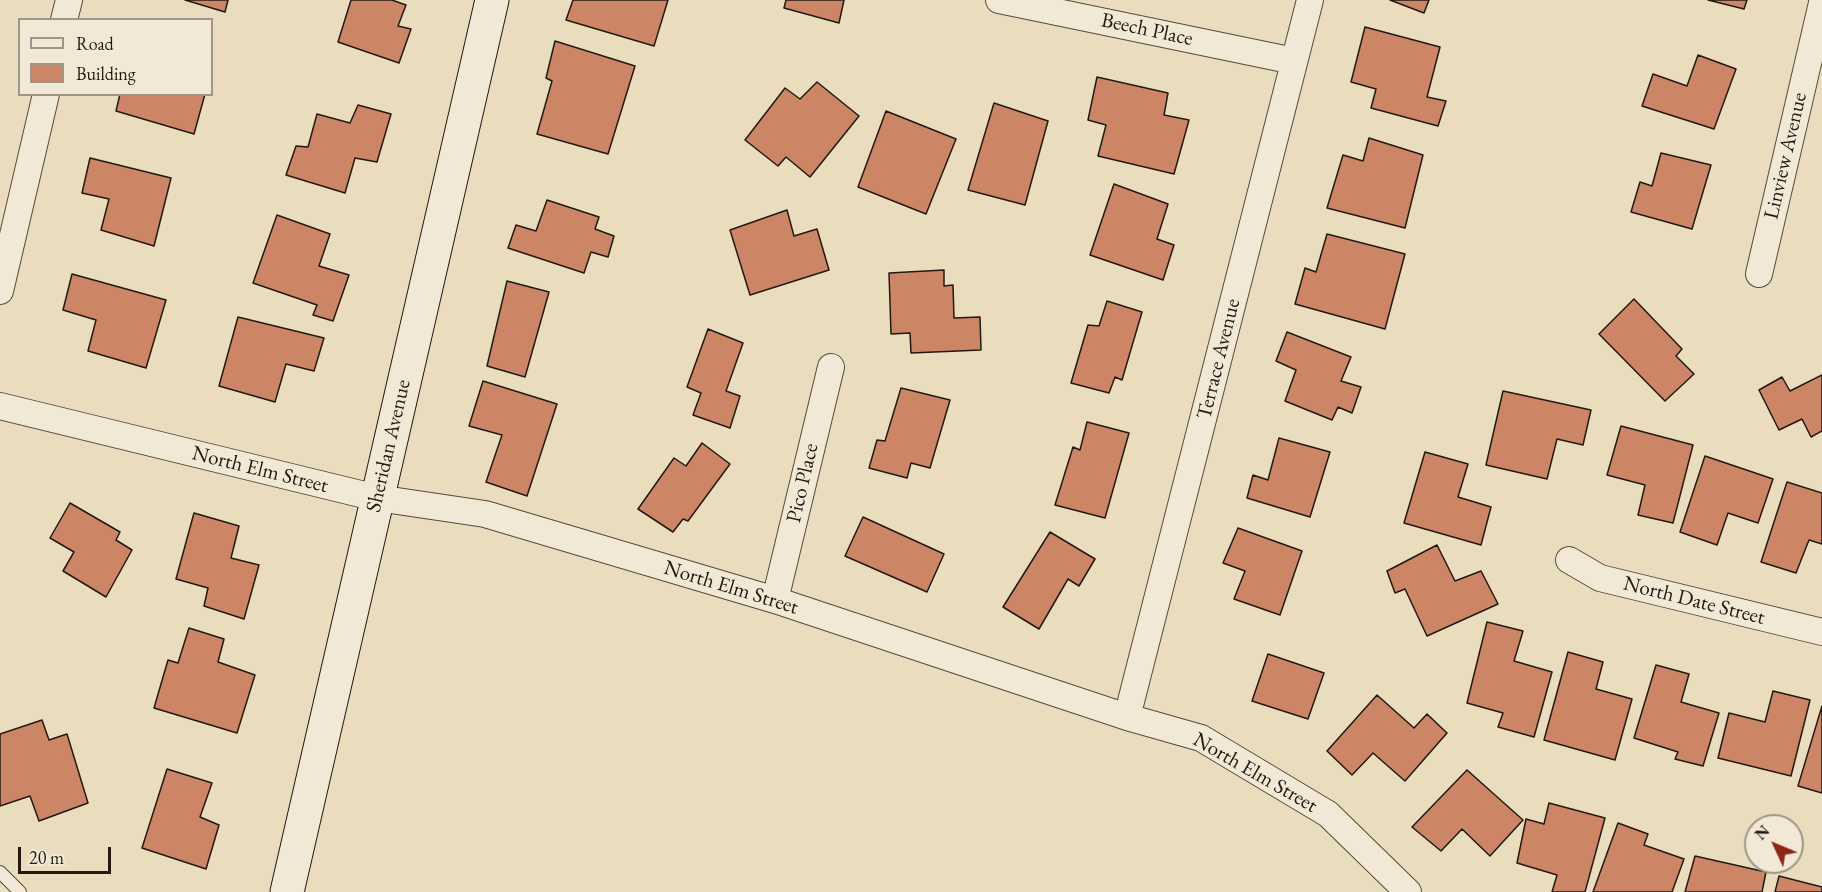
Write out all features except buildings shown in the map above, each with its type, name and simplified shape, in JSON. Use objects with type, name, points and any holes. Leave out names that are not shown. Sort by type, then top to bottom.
[{"type":"street","points":[[64,18],[69,0]]},
{"type":"street","name":"Sheridan Avenue","points":[[287,892],[492,0]]},
{"type":"street","name":"Beech Place","points":[[999,0],[1294,61]]},
{"type":"street","name":"Terrace Avenue","points":[[1127,717],[1310,0]]},
{"type":"street","name":"Linview Avenue","points":[[1759,274],[1822,3]]},
{"type":"street","points":[[0,291],[46,96]]},
{"type":"street","name":"Pico Place","points":[[775,600],[831,367]]},
{"type":"street","name":"North Elm Street","points":[[0,406],[377,498],[485,514],[775,600],[1127,717],[1201,738],[1328,814],[1408,892]]},
{"type":"street","name":"North Date Street","points":[[1569,560],[1600,578],[1822,632]]},
{"type":"lane","points":[[0,872],[20,892]]}]
